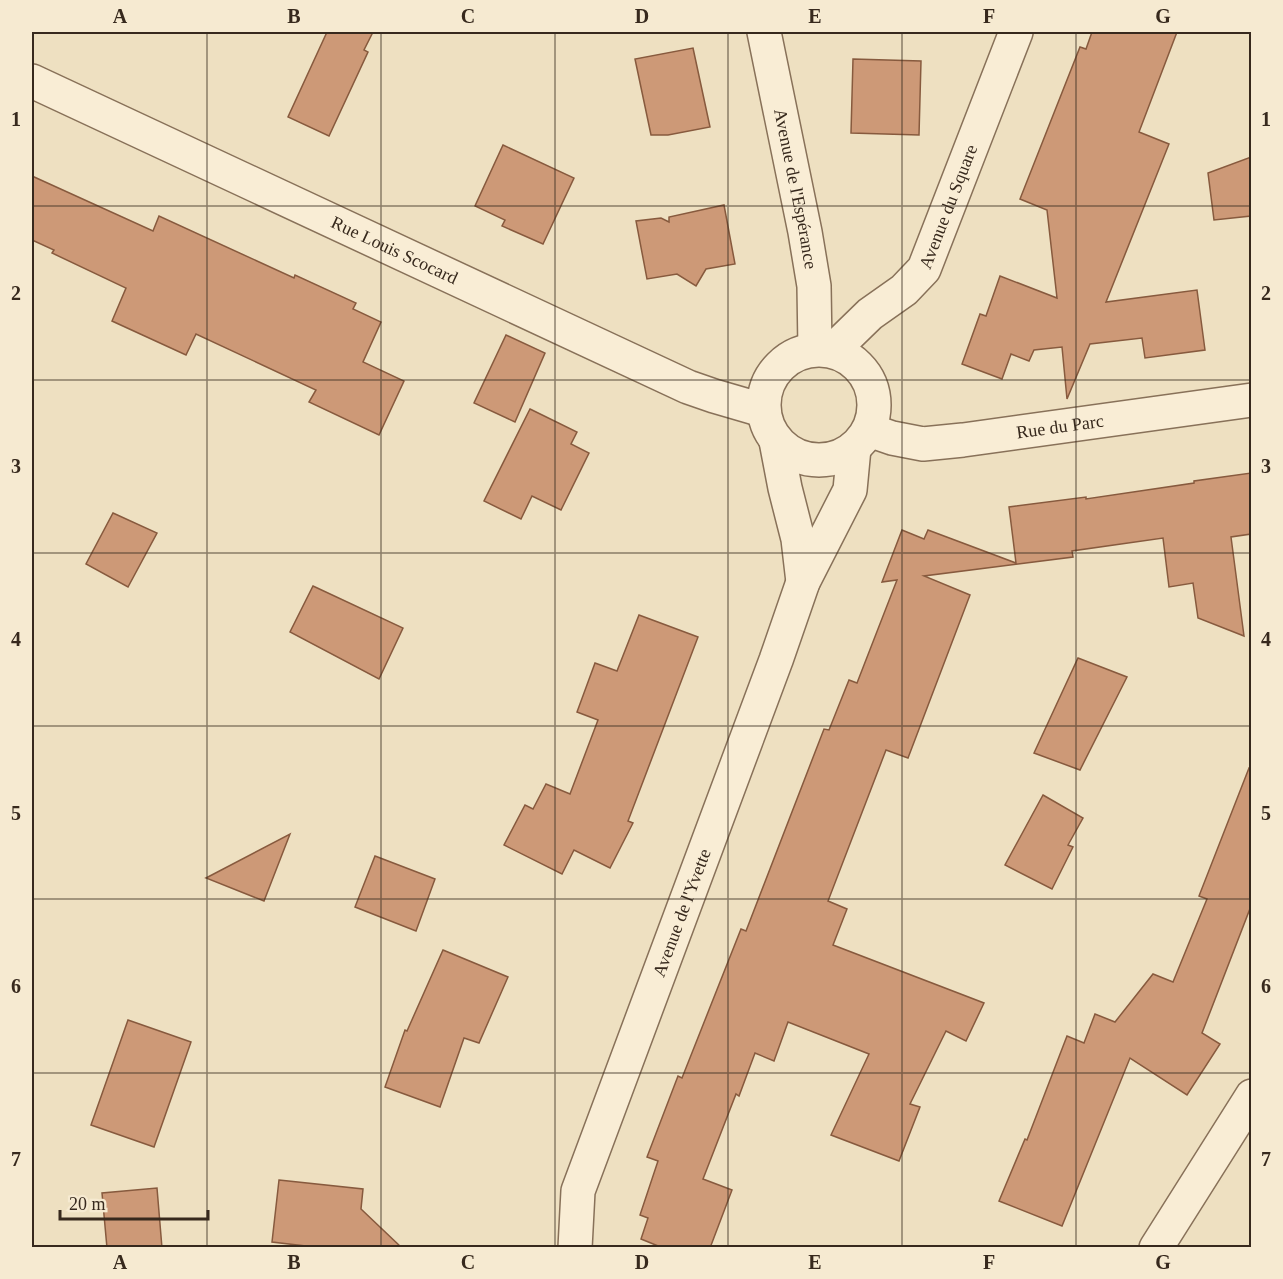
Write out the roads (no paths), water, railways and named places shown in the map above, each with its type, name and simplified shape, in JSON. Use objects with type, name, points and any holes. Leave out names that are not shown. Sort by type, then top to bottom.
[{"type":"street","name":"Avenue de l'Espérance","points":[[764,32],[805,232],[824,349]]},
{"type":"street","name":"Avenue du Square","points":[[824,349],[904,290],[924,269],[1016,32]]},
{"type":"street","name":"Rue Louis Scocard","points":[[32,81],[688,387],[762,410]]},
{"type":"street","points":[[824,349],[855,362],[870,381],[875,406],[862,439],[828,460],[799,458],[776,441],[762,410],[768,381],[787,358],[824,349]]},
{"type":"street","name":"Rue du Parc","points":[[862,439],[892,438],[922,444],[1251,400]]},
{"type":"street","name":"Avenue de l'Yvette","points":[[575,1248],[578,1191],[803,582],[850,490],[862,439]]},
{"type":"street","name":"Avenue de l'Yvette","points":[[776,441],[798,538],[803,582]]},
{"type":"street","points":[[1156,1248],[1251,1096]]}]
